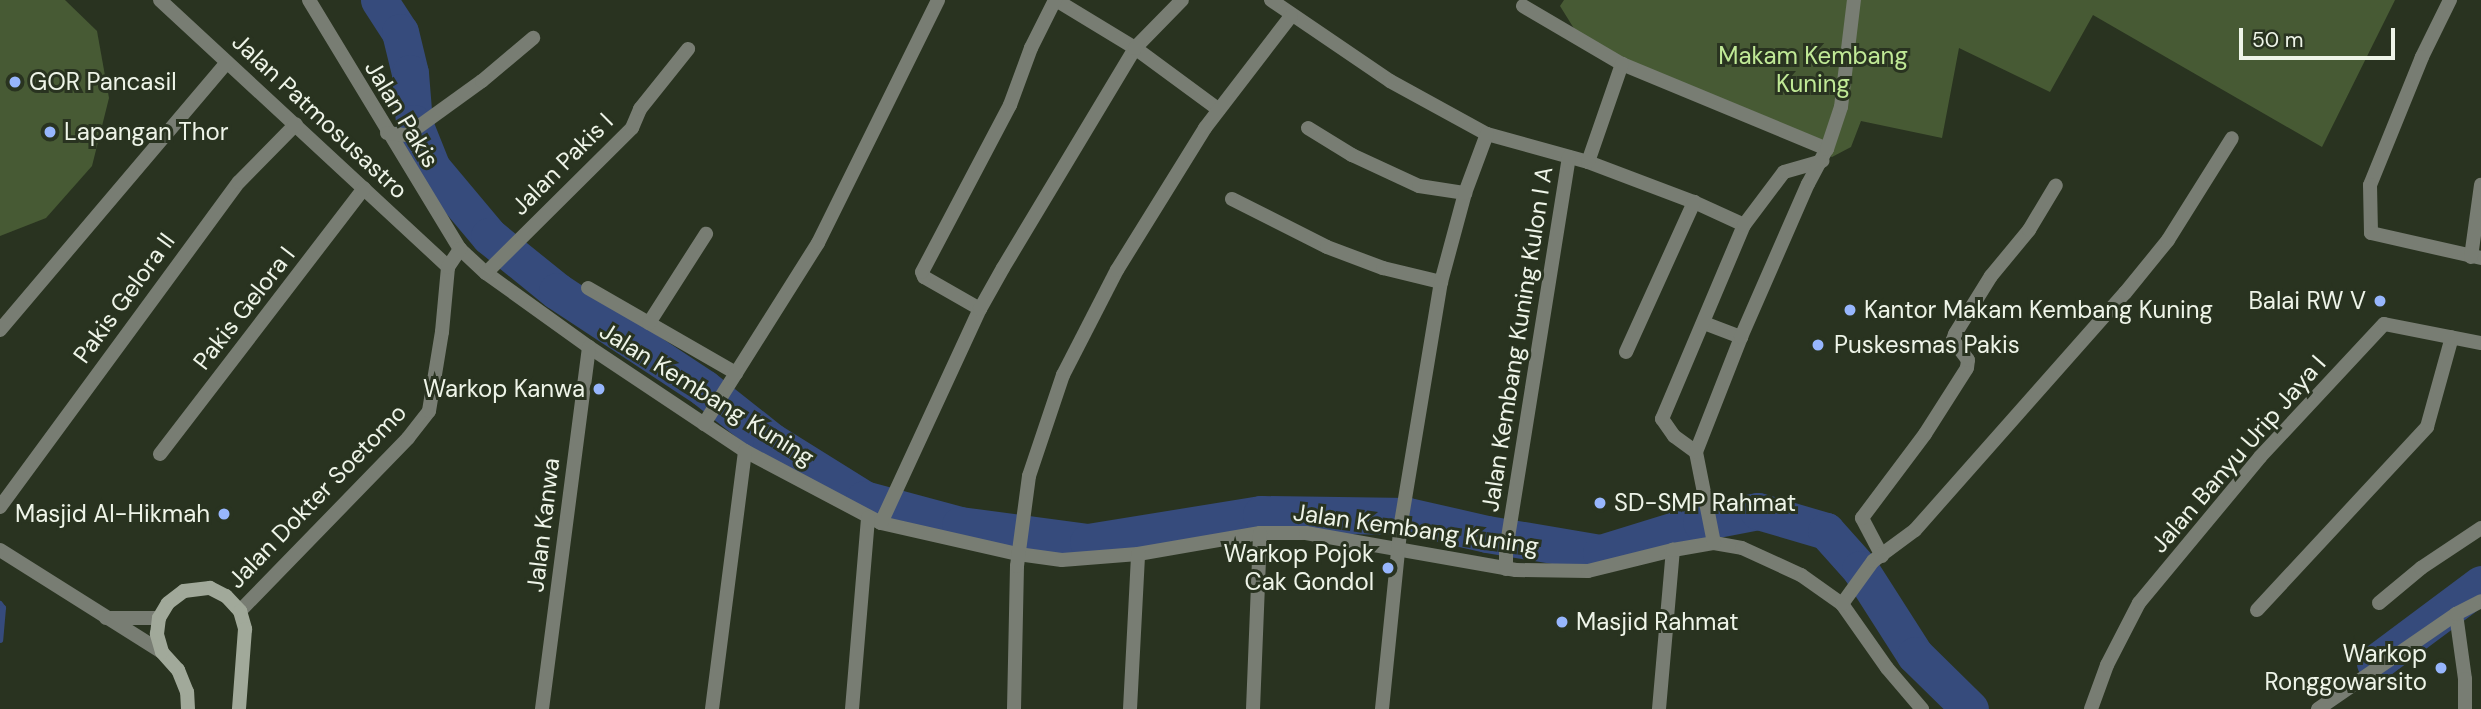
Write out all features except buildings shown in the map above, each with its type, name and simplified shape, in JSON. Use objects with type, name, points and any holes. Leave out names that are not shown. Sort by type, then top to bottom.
[{"type":"main road","name":"Jalan Dokter Soetomo","points":[[159,618],[168,603],[184,591],[210,588],[226,596],[240,611],[245,629],[239,709]]},
{"type":"main road","points":[[159,618],[157,634],[162,652],[178,670],[187,692],[188,709]]},
{"type":"street","name":"Jalan Patmosusastro","points":[[160,0],[448,267]]},
{"type":"street","name":"Jalan Pakis","points":[[309,0],[387,133],[460,249]]},
{"type":"street","points":[[708,418],[818,243],[938,0]]},
{"type":"street","points":[[980,309],[924,277],[922,272],[1010,105],[1031,48],[1056,0],[1135,48],[1219,110]]},
{"type":"street","points":[[852,709],[879,518],[897,492],[980,309],[1135,48],[1182,0]]},
{"type":"street","points":[[1271,0],[1390,81],[1487,134],[1588,162],[1695,202],[1744,225]]},
{"type":"street","points":[[1714,543],[1709,506],[1696,452],[1741,337],[1808,184],[1824,155],[1841,107],[1854,0]]},
{"type":"street","points":[[2450,0],[2422,57],[2370,185],[2371,233],[2476,257],[2481,184]]},
{"type":"street","points":[[1523,6],[1622,64],[1824,155]]},
{"type":"street","points":[[1014,709],[1018,554],[1029,476],[1063,375],[1117,270],[1219,110],[1291,16]]},
{"type":"street","points":[[387,133],[407,135],[482,81],[533,38]]},
{"type":"street","name":"Jalan Pakis I","points":[[486,273],[632,128],[640,109],[688,49]]},
{"type":"street","points":[[0,330],[227,62]]},
{"type":"street","points":[[1588,162],[1622,64]]},
{"type":"street","name":"Pakis Gelora II","points":[[0,507],[242,178],[296,124]]},
{"type":"street","points":[[1308,128],[1352,155],[1419,186],[1465,193]]},
{"type":"street","points":[[1382,709],[1401,523],[1441,282],[1465,193],[1487,134]]},
{"type":"street","points":[[1842,604],[1877,559],[1915,530],[2125,293],[2168,240],[2232,138]]},
{"type":"street","points":[[1696,452],[1668,429],[1663,415],[1744,225],[1784,172],[1824,155]]},
{"type":"street","name":"Jalan Kembang Kuning Kulon I A","points":[[1506,569],[1506,550],[1569,157]]},
{"type":"street","points":[[1877,559],[1862,518],[1925,435],[1967,368],[1968,360],[1954,337],[1991,276],[2029,230],[2056,185]]},
{"type":"street","name":"Pakis Gelora I","points":[[160,454],[364,188]]},
{"type":"street","points":[[1232,199],[1327,247],[1383,268],[1441,282]]},
{"type":"street","points":[[1626,352],[1695,202]]},
{"type":"street","points":[[649,323],[706,234]]},
{"type":"street","name":"Jalan Dokter Soetomo","points":[[240,611],[408,438],[429,411],[442,332],[448,267],[460,249]]},
{"type":"street","name":"Jalan Kembang Kuning","points":[[460,249],[486,273],[589,347],[708,418],[745,451],[879,518],[1018,554],[1062,560],[1138,554],[1260,533],[1306,533],[1506,569],[1588,571],[1672,550],[1714,543],[1742,548],[1789,570],[1842,604],[1887,668],[1922,709]]},
{"type":"street","points":[[588,288],[736,373]]},
{"type":"street","points":[[1704,323],[1741,337]]},
{"type":"street","name":"Jalan Banyu Urip Jaya I","points":[[2091,709],[2107,665],[2139,603],[2260,457],[2384,324],[2481,343]]},
{"type":"street","points":[[2257,610],[2427,427],[2452,337]]},
{"type":"street","name":"Jalan Kanwa","points":[[542,709],[589,347]]},
{"type":"street","points":[[712,709],[745,451]]},
{"type":"street","points":[[2379,603],[2421,568],[2481,528]]},
{"type":"street","points":[[1254,709],[1260,533]]},
{"type":"street","points":[[0,550],[104,618],[162,652]]},
{"type":"street","points":[[1659,709],[1672,550]]},
{"type":"street","points":[[1130,709],[1138,554]]},
{"type":"street","points":[[2318,709],[2456,614],[2481,601]]},
{"type":"street","points":[[2456,614],[2465,678],[2465,709]]},
{"type":"street","points":[[104,618],[159,618]]},
{"type":"green space","name":"Lapangan Thor","points":[[0,0],[65,0],[97,31],[109,98],[92,166],[46,218],[0,236]]},
{"type":"green space","name":"Makam Kembang Kuning","points":[[1564,0],[2395,0],[2322,147],[2093,15],[2050,92],[1959,48],[1942,138],[1861,121],[1851,147],[1832,157],[1708,105],[1578,35],[1560,6]]},
{"type":"waterway","points":[[379,0],[400,32],[410,73],[414,123],[432,168],[489,236],[557,291],[704,388],[771,441],[864,499],[960,525],[1088,542],[1261,514],[1408,516],[1487,534],[1601,553],[1701,522],[1758,511],[1826,531],[1860,569],[1915,655],[1970,709]]},
{"type":"waterway","points":[[2375,663],[2481,584]]},
{"type":"waterway","points":[[0,604],[3,608],[0,640]]},
{"type":"place","name":"GOR Pancasil","points":[[15,82]]},
{"type":"place","name":"Lapangan Thor","points":[[50,132]]},
{"type":"place","name":"Balai RW V","points":[[2380,301]]},
{"type":"place","name":"Kantor Makam Kembang Kuning","points":[[1850,310]]},
{"type":"place","name":"Puskesmas Pakis","points":[[1818,345]]},
{"type":"place","name":"Warkop Kanwa","points":[[599,389]]},
{"type":"place","name":"SD-SMP Rahmat","points":[[1600,503]]},
{"type":"place","name":"Masjid Al-Hikmah","points":[[224,514]]},
{"type":"place","name":"Warkop Pojok Cak Gondol","points":[[1388,568]]},
{"type":"place","name":"Masjid Rahmat","points":[[1562,622]]},
{"type":"place","name":"Warkop Ronggowarsito","points":[[2441,668]]}]
